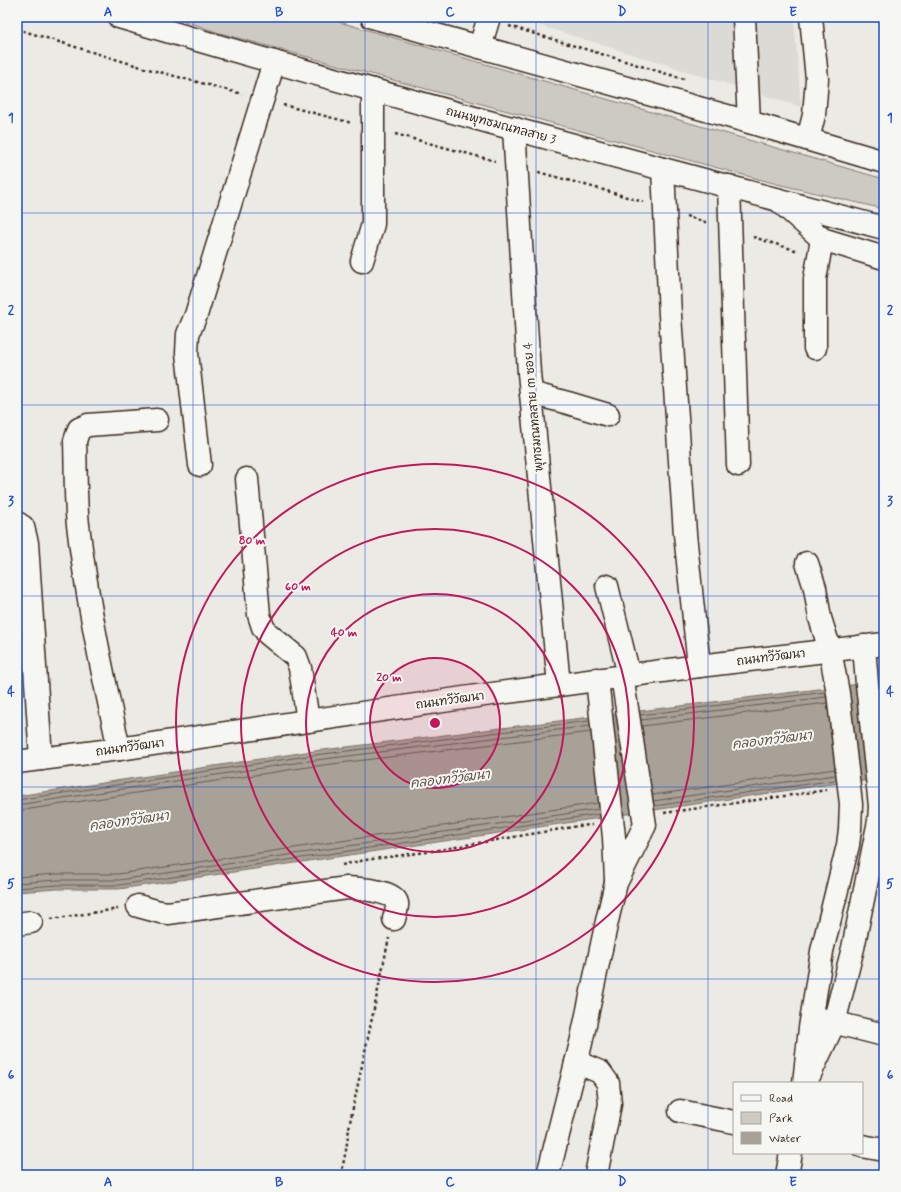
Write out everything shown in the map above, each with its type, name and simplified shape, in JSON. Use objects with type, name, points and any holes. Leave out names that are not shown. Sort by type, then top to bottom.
[{"type":"street","name":"ถนนพุทธมณฑลสาย 3","points":[[119,17],[373,90],[884,228]]},
{"type":"street","points":[[372,17],[749,122],[884,162]]},
{"type":"street","points":[[744,17],[749,122]]},
{"type":"street","points":[[808,140],[814,115],[817,79],[811,17]]},
{"type":"street","points":[[480,47],[489,19]]},
{"type":"street","points":[[200,465],[187,353],[188,334],[196,315],[274,62]]},
{"type":"street","points":[[362,260],[373,224],[373,90]]},
{"type":"street","name":"พุทธมณทลสาย ๓ ซอย 4","points":[[514,128],[531,394],[559,685]]},
{"type":"street","points":[[663,169],[670,315],[685,526],[699,666]]},
{"type":"street","points":[[729,186],[738,465]]},
{"type":"street","points":[[777,199],[821,248],[884,258]]},
{"type":"street","points":[[815,348],[815,279],[821,248]]},
{"type":"street","points":[[531,394],[568,403],[608,416]]},
{"type":"street","points":[[119,749],[86,587],[78,524],[75,441],[79,429],[88,425],[158,420]]},
{"type":"street","points":[[246,479],[259,615],[263,627],[268,633],[296,656],[300,668],[308,721]]},
{"type":"street","points":[[17,523],[23,527],[27,543],[41,759]]},
{"type":"street","points":[[805,1082],[812,1016],[822,951],[848,844],[852,804],[838,693],[830,650],[820,618],[815,588],[807,563]]},
{"type":"street","points":[[548,1175],[576,1062],[616,883],[645,825],[627,706],[625,676],[607,586]]},
{"type":"street","points":[[805,1082],[834,1023],[853,948],[879,821],[878,792],[867,684],[874,645]]},
{"type":"street","name":"ถนนทวีวัฒนา","points":[[17,762],[119,749],[598,679],[874,645]]},
{"type":"street","points":[[598,679],[614,837],[616,883]]},
{"type":"street","points":[[848,844],[874,847]]},
{"type":"street","points":[[138,906],[160,912],[174,912],[347,888],[373,890],[386,893],[395,898],[398,905],[394,918]]},
{"type":"street","points":[[812,1016],[834,1023],[884,1034]]},
{"type":"street","points":[[576,1062],[600,1072],[608,1083],[610,1104],[596,1175]]},
{"type":"street","points":[[680,1112],[733,1122]]},
{"type":"street","points":[[863,1146],[884,1150]]},
{"type":"street","points":[[788,1175],[791,1154]]},
{"type":"path","points":[[489,19],[686,80]]},
{"type":"path","points":[[17,30],[141,67],[607,191],[730,230],[821,248]]},
{"type":"path","points":[[664,814],[830,789]]},
{"type":"path","points":[[578,826],[596,824]]},
{"type":"path","points":[[341,1175],[350,1122],[394,918]]},
{"type":"shaded area","points":[[513,17],[794,17],[801,107]]},
{"type":"green space","points":[[174,17],[322,17],[884,179],[884,209],[777,184],[216,32]]},
{"type":"water","name":"คลองทวีวัฒนา","points":[[884,681],[884,779],[824,785],[119,889],[57,889],[17,892],[17,796],[306,752]]}]
